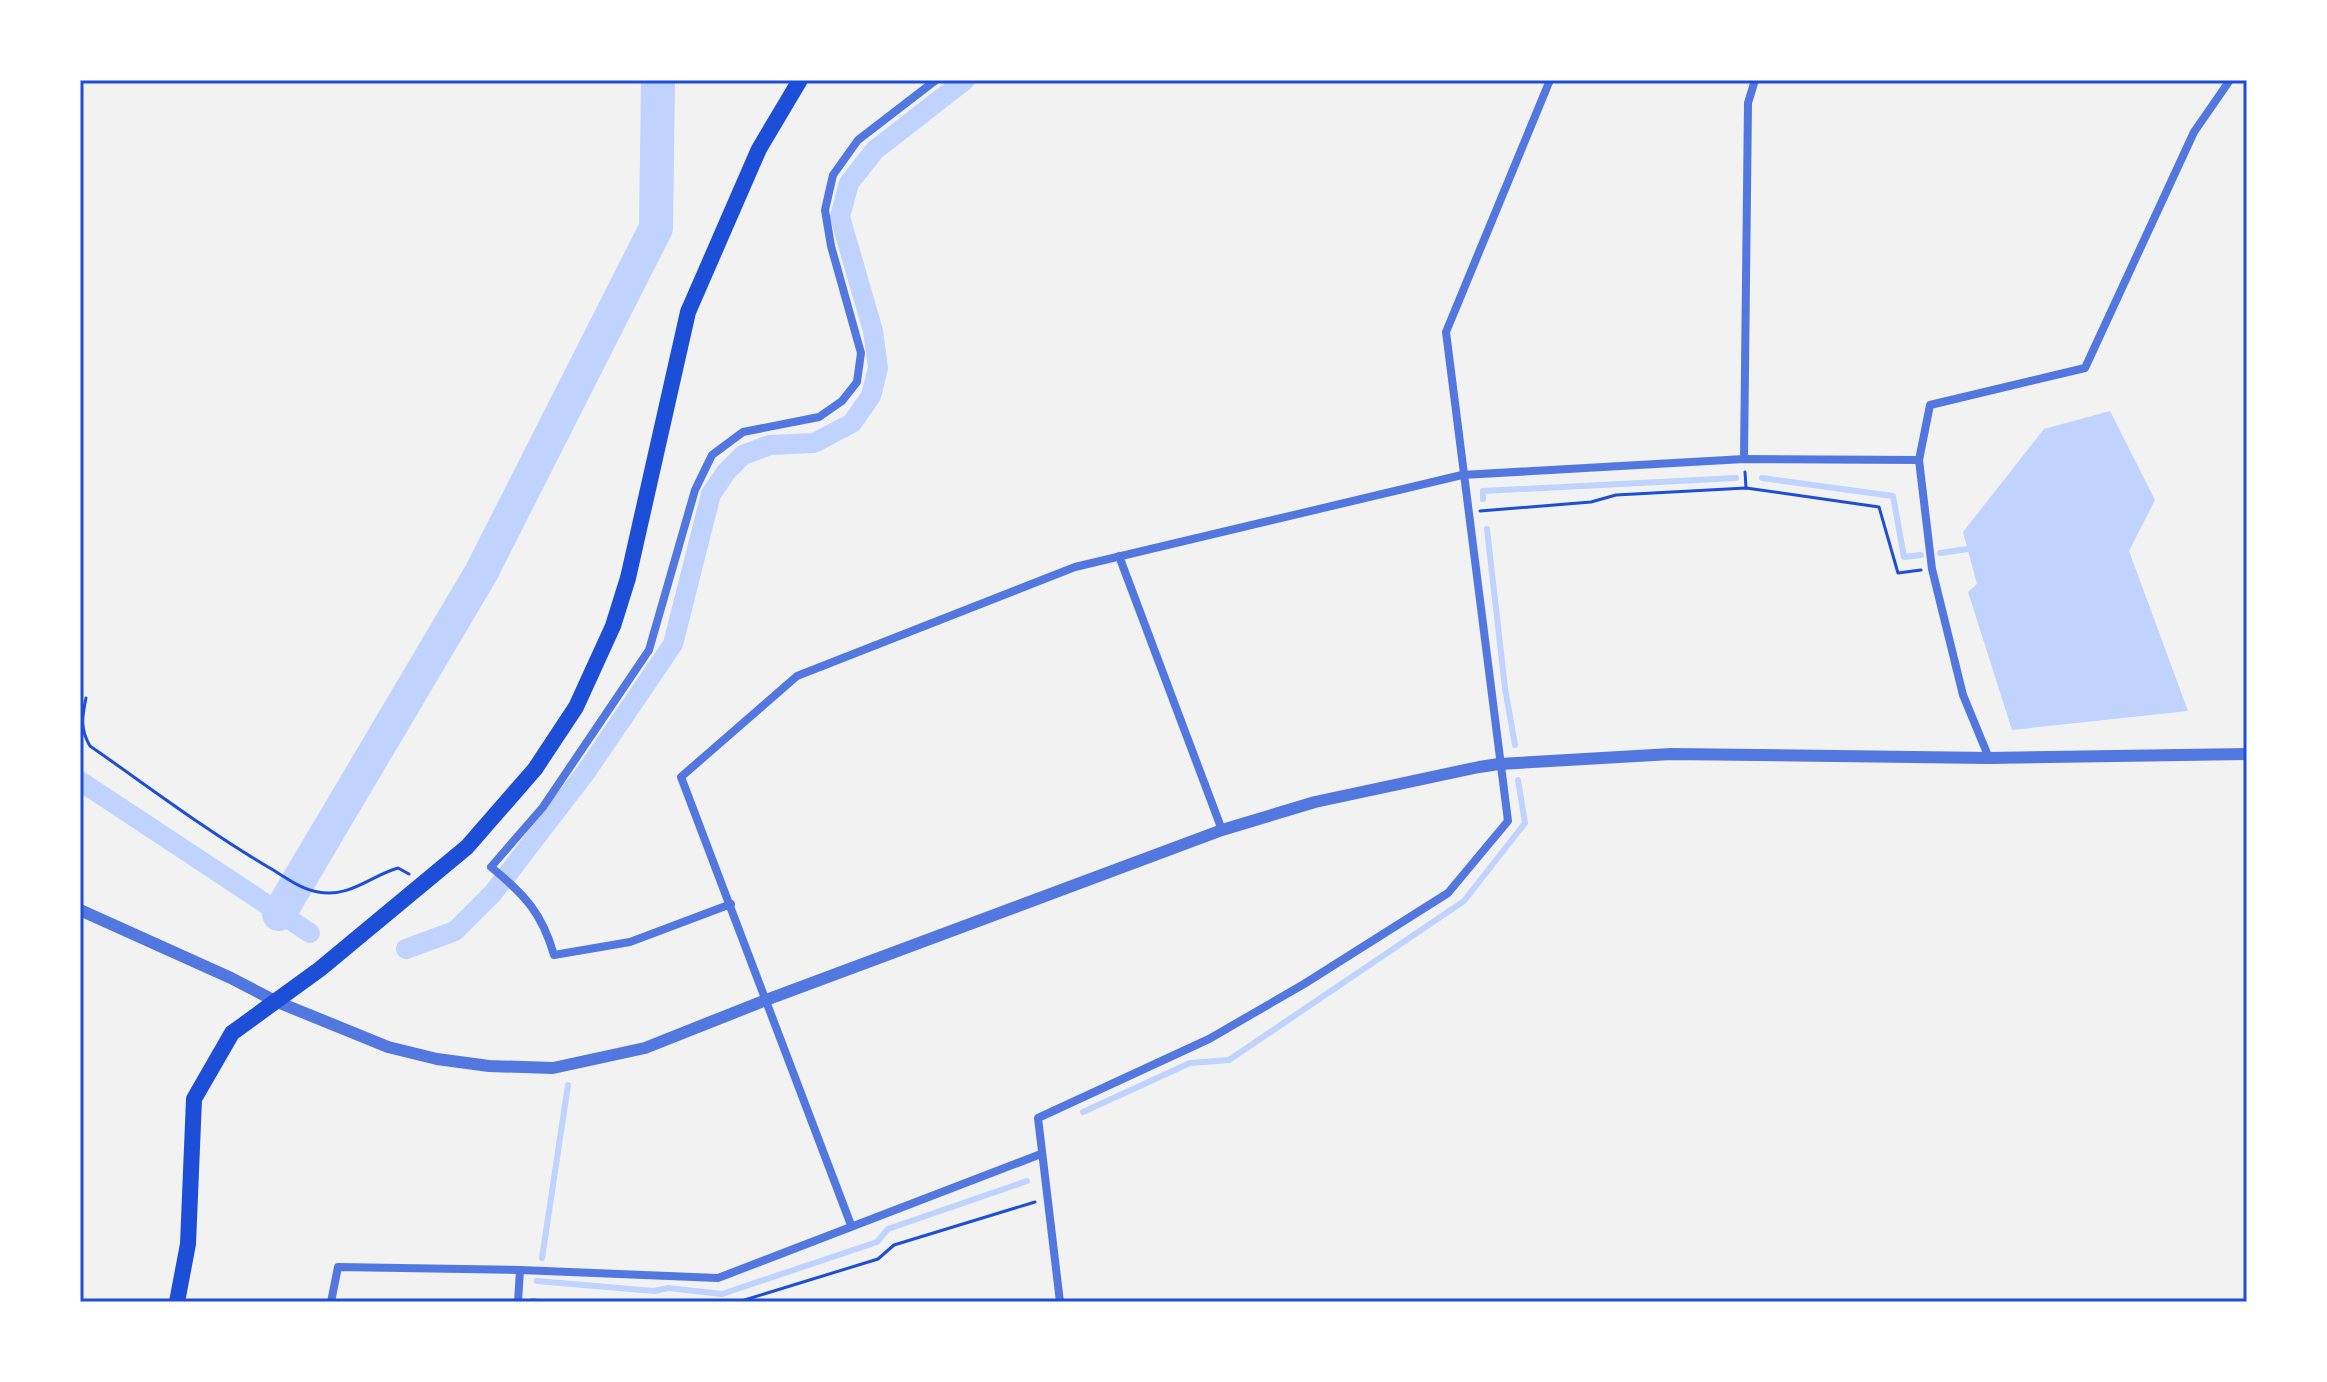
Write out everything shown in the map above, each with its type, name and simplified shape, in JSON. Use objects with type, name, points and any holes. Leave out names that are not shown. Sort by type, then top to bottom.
[{"type":"main road","points":[[177,1302],[188,1244],[194,1099],[232,1033],[320,969],[467,847],[535,769],[576,707],[613,626],[637,546],[688,312],[759,149],[800,80]]},
{"type":"street","points":[[731,904],[630,942],[554,955],[546,926],[516,887],[491,867],[543,807],[649,650],[695,490],[712,455],[743,432],[819,417],[842,401],[857,382],[861,353],[831,246],[825,210],[833,175],[858,140],[936,80]]},
{"type":"street","points":[[1060,1302],[1038,1118],[1209,1039],[1304,984],[1448,893],[1508,821],[1446,332],[1550,80]]},
{"type":"street","points":[[1744,459],[1748,103],[1755,80]]},
{"type":"street","points":[[1989,758],[1963,695],[1932,569],[1919,460],[1930,405],[2085,368],[2194,132],[2230,80]]},
{"type":"street","points":[[851,1225],[681,777],[797,676],[1075,567],[1462,475],[1744,459],[1919,460]]},
{"type":"street","points":[[1119,556],[1222,830]]},
{"type":"street","points":[[80,910],[275,1001],[388,1047],[437,1059],[489,1066],[553,1068],[645,1048],[1222,830],[1315,802],[1499,764],[1671,754],[1989,758],[2247,754]]},
{"type":"street","points":[[331,1302],[338,1267],[718,1278],[1041,1154]]},
{"type":"street","points":[[518,1300],[520,1270]]},
{"type":"path","points":[[1467,512],[1591,502],[1616,495],[1746,488],[1879,507],[1898,573],[1932,569]]},
{"type":"path","points":[[86,698],[82,717],[83,734],[90,746],[249,856],[302,887],[319,892],[341,892],[364,885],[398,868],[405,870],[420,886]]},
{"type":"path","points":[[738,1302],[878,1259],[894,1245],[1047,1198]]},
{"type":"path","points":[[518,1300],[561,1302]]},
{"type":"water","points":[[2110,411],[2155,500],[2129,551],[2188,711],[2012,730],[1968,592],[1977,584],[1963,532],[2044,429]]},
{"type":"waterway","points":[[279,914],[481,573],[656,228],[658,80]]},
{"type":"waterway","points":[[406,949],[455,931],[493,893],[586,772],[673,644],[711,494],[726,472],[743,455],[770,445],[814,443],[852,423],[871,396],[878,368],[873,331],[840,217],[849,183],[875,150],[965,80]]},
{"type":"waterway","points":[[1483,499],[1483,491],[1736,478]]},
{"type":"waterway","points":[[1762,478],[1893,496],[1904,557],[1921,555]]},
{"type":"waterway","points":[[1487,529],[1505,688],[1515,745]]},
{"type":"waterway","points":[[1940,553],[1968,549]]},
{"type":"waterway","points":[[1083,1112],[1190,1063],[1229,1060],[1464,901],[1525,823],[1518,780]]},
{"type":"waterway","points":[[80,781],[310,933]]},
{"type":"waterway","points":[[542,1258],[568,1085]]},
{"type":"waterway","points":[[537,1281],[722,1294],[877,1242],[888,1229],[1027,1181]]}]
